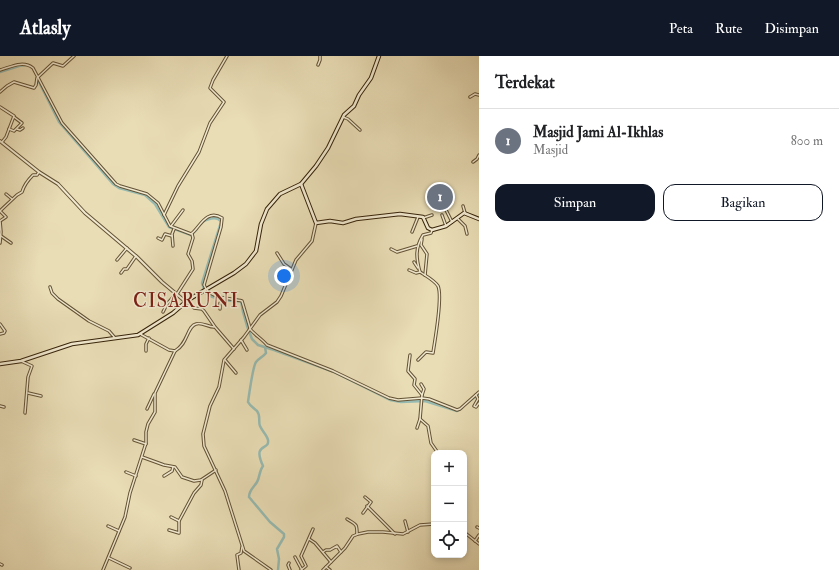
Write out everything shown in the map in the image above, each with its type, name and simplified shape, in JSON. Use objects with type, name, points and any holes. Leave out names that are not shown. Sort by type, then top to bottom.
[{"type":"main road","points":[[0,364],[21,361],[72,344],[140,334],[173,313],[186,302],[234,273],[250,261],[256,251],[261,224],[268,207],[280,194],[301,184],[316,166],[344,117],[355,105],[359,95],[371,78],[379,56]]},
{"type":"main road","points":[[301,184],[316,223],[330,221],[343,223],[356,219],[400,214],[423,218],[428,228],[432,230],[446,226],[465,213],[479,219]]},
{"type":"street","points":[[0,92],[14,82],[34,88],[38,78],[53,63],[63,66],[74,56]]},
{"type":"street","points":[[164,215],[178,186],[198,152],[210,123],[224,102],[210,90],[210,88],[227,56]]},
{"type":"street","points":[[318,65],[320,56]]},
{"type":"street","points":[[0,70],[25,64],[33,68],[62,123],[116,184],[147,194],[156,202],[174,229],[193,235]]},
{"type":"street","points":[[470,97],[475,94],[479,95]]},
{"type":"street","points":[[0,107],[12,114],[22,123],[17,129]]},
{"type":"street","points":[[14,117],[6,137],[1,142],[39,172],[58,184],[86,212],[186,302],[194,308],[204,311],[214,327],[234,349]]},
{"type":"street","points":[[344,117],[348,118],[360,130]]},
{"type":"street","points":[[9,129],[14,131],[23,128]]},
{"type":"street","points":[[473,162],[479,154]]},
{"type":"street","points":[[0,243],[0,221],[6,218],[0,211],[12,199],[22,192],[24,185],[33,175],[37,175],[39,172]]},
{"type":"street","points":[[6,194],[12,199]]},
{"type":"street","points":[[441,200],[453,222]]},
{"type":"street","points":[[463,206],[465,213]]},
{"type":"street","points":[[171,226],[183,210]]},
{"type":"street","points":[[423,218],[432,214]]},
{"type":"street","points":[[442,215],[446,226]]},
{"type":"street","points":[[163,312],[167,304],[177,294],[193,269],[192,261],[188,252],[193,235],[200,223],[206,219],[217,216],[221,217],[223,220],[204,283],[205,290],[225,299],[242,301],[249,329],[258,338],[267,344],[333,371],[385,397],[398,400],[431,400],[457,410],[479,392]]},
{"type":"street","points":[[412,232],[418,217]]},
{"type":"street","points":[[457,218],[465,226],[466,234]]},
{"type":"street","points":[[271,570],[246,553],[242,546],[228,501],[216,470],[204,446],[203,434],[210,406],[218,391],[225,360],[264,312],[279,300],[284,291],[291,269],[296,260],[312,240],[316,223]]},
{"type":"street","points":[[173,246],[172,236],[174,229]]},
{"type":"street","points":[[418,360],[426,352],[434,353],[438,321],[438,287],[420,272],[418,264],[417,246],[424,235],[431,233],[432,230]]},
{"type":"street","points":[[158,238],[162,240],[165,234],[172,236]]},
{"type":"street","points":[[1,236],[11,243]]},
{"type":"street","points":[[422,238],[421,245],[427,254],[424,275]]},
{"type":"street","points":[[391,249],[397,252],[417,246]]},
{"type":"street","points":[[117,260],[127,248]]},
{"type":"street","points":[[277,253],[284,264],[291,269]]},
{"type":"street","points":[[121,273],[124,269],[127,269],[136,256]]},
{"type":"street","points":[[414,262],[419,269]]},
{"type":"street","points":[[409,270],[416,273],[420,272]]},
{"type":"street","points":[[50,287],[52,293],[58,300],[89,321],[109,331],[115,338]]},
{"type":"street","points":[[220,308],[220,303],[225,299]]},
{"type":"street","points":[[0,324],[5,331],[4,333],[0,334]]},
{"type":"street","points":[[147,409],[175,351],[186,340],[189,329],[193,324],[214,327]]},
{"type":"street","points":[[140,334],[169,350],[175,351]]},
{"type":"street","points":[[146,351],[146,344],[149,338]]},
{"type":"street","points":[[242,340],[247,350]]},
{"type":"street","points":[[410,355],[408,370],[415,378],[414,385],[422,395]]},
{"type":"street","points":[[225,360],[236,373]]},
{"type":"street","points":[[21,361],[32,366],[28,377],[28,393],[25,413]]},
{"type":"street","points":[[417,428],[420,419],[424,389],[421,384]]},
{"type":"street","points":[[28,393],[41,396]]},
{"type":"street","points":[[103,570],[125,517],[130,493],[146,444],[148,424],[155,412],[155,393]]},
{"type":"street","points":[[476,396],[478,399],[474,406],[479,403]]},
{"type":"street","points":[[0,406],[4,407]]},
{"type":"street","points":[[420,419],[428,426],[431,443],[436,450]]},
{"type":"street","points":[[134,440],[146,444]]},
{"type":"street","points":[[142,457],[164,465],[174,466],[182,477],[194,481],[202,480],[216,470]]},
{"type":"street","points":[[164,476],[172,471],[174,466]]},
{"type":"street","points":[[126,472],[136,476]]},
{"type":"street","points":[[169,530],[179,534],[179,521],[193,494],[201,485],[202,480]]},
{"type":"street","points":[[363,513],[371,501],[365,497]]},
{"type":"street","points":[[367,506],[395,534]]},
{"type":"street","points":[[171,517],[179,521]]},
{"type":"street","points":[[347,519],[356,525],[357,534]]},
{"type":"street","points":[[405,521],[408,532]]},
{"type":"street","points":[[323,570],[341,552],[353,536],[357,534],[374,532],[403,534],[420,525],[431,524]]},
{"type":"street","points":[[108,526],[119,532]]},
{"type":"street","points":[[295,557],[302,570],[306,566],[301,557],[313,528]]},
{"type":"street","points":[[467,534],[479,544]]},
{"type":"street","points":[[475,541],[479,535]]},
{"type":"street","points":[[309,538],[316,543],[331,562]]},
{"type":"street","points":[[239,570],[237,555],[241,553],[242,546]]},
{"type":"street","points":[[323,552],[337,546],[341,552]]},
{"type":"street","points":[[108,558],[130,568]]},
{"type":"street","points":[[289,563],[288,565],[290,570]]},
{"type":"street","points":[[326,567],[330,570]]},
{"type":"waterway","points":[[0,72],[25,65]]},
{"type":"waterway","points":[[38,80],[59,122],[113,184],[119,188],[145,195],[155,204],[169,227],[191,235],[197,229]]},
{"type":"waterway","points":[[202,222],[215,218],[221,222],[202,283],[205,291],[209,295],[218,298],[241,301],[252,339],[258,345],[334,372],[390,400],[401,402],[425,401],[457,411],[462,408]]},
{"type":"waterway","points":[[265,347],[266,353],[256,362],[255,365],[248,402],[258,413],[260,426],[268,440],[268,443],[260,450],[259,453],[263,466],[258,480],[251,490],[249,497],[270,522],[284,534],[284,537],[277,549],[279,559],[278,570]]},
{"type":"waterway","points":[[468,402],[479,394]]},
{"type":"place","name":"Masjid Jami Al-Ikhlas","points":[[440,197]]},
{"type":"district","name":"CISARUNI","points":[[186,301]]}]
